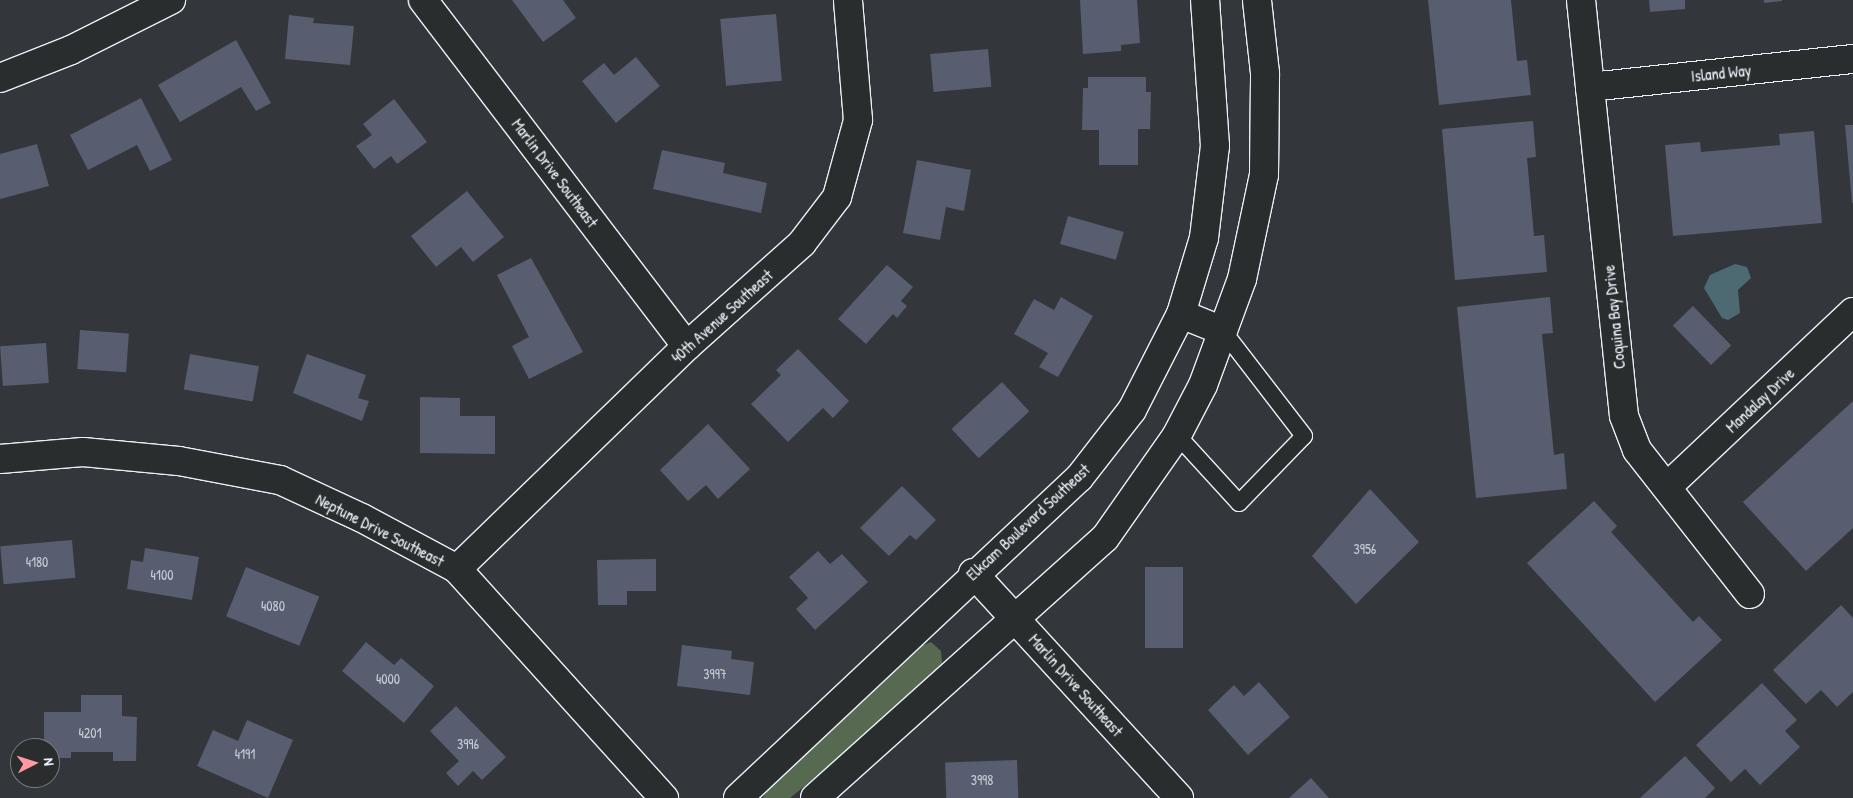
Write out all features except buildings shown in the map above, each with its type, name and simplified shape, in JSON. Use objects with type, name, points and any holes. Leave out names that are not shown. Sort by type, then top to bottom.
[{"type":"street","points":[[0,78],[71,50],[171,0]]},
{"type":"street","name":"Marlin Drive Southeast","points":[[423,0],[687,346]]},
{"type":"street","name":"40th Avenue Southeast","points":[[457,569],[687,346],[802,243],[837,197],[858,120],[848,0]]},
{"type":"street","name":"Elkcam Boulevard Southeast","points":[[738,798],[974,573],[1079,478],[1132,410],[1181,314],[1204,238],[1215,146],[1206,0]]},
{"type":"street","points":[[815,798],[1018,619],[1105,538],[1177,436],[1203,385],[1242,279],[1264,175],[1265,73],[1257,0]]},
{"type":"street","name":"Coquina Bay Drive","points":[[1581,0],[1624,416],[1637,450],[1750,594]]},
{"type":"street","name":"Island Way","points":[[1590,87],[1853,59]]},
{"type":"street","name":"Mandalay Drive","points":[[1666,487],[1853,312]]},
{"type":"street","points":[[1181,314],[1223,330]]},
{"type":"street","name":"Neptune Drive Southeast","points":[[0,459],[83,452],[179,461],[280,480],[457,569],[664,798]]},
{"type":"street","name":"Marlin Drive Southeast","points":[[974,573],[1018,619],[1178,798]]},
{"type":"lane","points":[[1177,436],[1240,503],[1304,436],[1223,330]]},
{"type":"green space","points":[[931,642],[941,651],[943,673],[790,798],[763,798],[767,789],[919,647]]},
{"type":"water","points":[[1735,264],[1747,267],[1751,278],[1738,290],[1740,313],[1728,320],[1722,318],[1704,288],[1710,275]]}]
